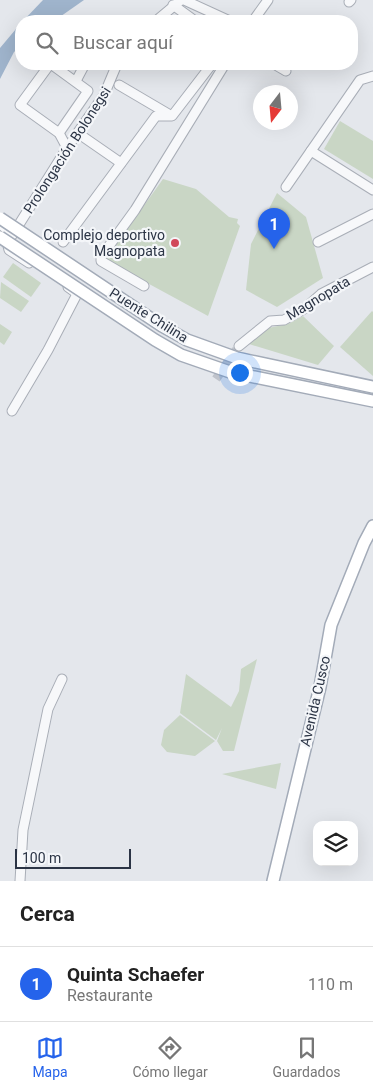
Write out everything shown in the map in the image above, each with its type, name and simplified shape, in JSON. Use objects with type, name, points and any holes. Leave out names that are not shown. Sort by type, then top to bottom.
[{"type":"main road","name":"Puente Chilina","points":[[0,218],[162,326],[187,340],[237,358],[373,386]]},
{"type":"main road","name":"Puente Chilina","points":[[0,237],[155,340],[181,355],[230,372],[371,402]]},
{"type":"main road","name":"Avenida Cusco","points":[[273,881],[320,687],[331,625],[373,526]]},
{"type":"street","points":[[257,15],[268,0]]},
{"type":"street","points":[[163,15],[179,2]]},
{"type":"street","points":[[179,2],[190,15]]},
{"type":"street","points":[[179,2],[214,15]]},
{"type":"street","points":[[46,70],[20,105],[59,133],[66,148]]},
{"type":"street","points":[[59,70],[88,90],[88,92],[59,133]]},
{"type":"street","points":[[76,81],[82,70]]},
{"type":"street","name":"Prolongación Bolonegsi","points":[[12,234],[66,148],[104,95],[114,70]]},
{"type":"street","points":[[172,116],[207,70]]},
{"type":"street","points":[[144,286],[101,260],[102,257],[135,210],[221,70]]},
{"type":"street","points":[[286,187],[362,79],[373,76]]},
{"type":"street","points":[[118,85],[172,116]]},
{"type":"street","points":[[63,242],[156,116],[172,116]]},
{"type":"street","points":[[82,136],[121,163]]},
{"type":"street","points":[[311,151],[373,190]]},
{"type":"street","points":[[318,242],[373,214]]},
{"type":"street","points":[[0,224],[12,234],[8,246],[9,250],[76,294],[48,350],[12,411]]},
{"type":"street","name":"Magnopata","points":[[239,346],[270,321],[284,320],[304,309],[321,294],[373,267]]},
{"type":"street","points":[[20,881],[23,830],[44,728],[48,709],[62,679]]},
{"type":"green space","points":[[340,121],[373,141],[373,179],[324,149]]},
{"type":"green space","name":"Complejo deportivo Magnopata","points":[[163,179],[196,189],[229,217],[238,219],[237,223],[240,226],[208,316],[105,260]]},
{"type":"green space","points":[[277,193],[306,217],[323,278],[277,307],[246,290],[251,244]]},
{"type":"green space","points":[[13,263],[41,283],[31,297],[3,277]]},
{"type":"green space","points":[[1,282],[29,301],[21,312],[0,298]]},
{"type":"green space","points":[[373,312],[373,376],[340,347]]},
{"type":"green space","points":[[303,316],[334,346],[318,365],[249,344],[268,328],[288,324]]},
{"type":"green space","points":[[0,324],[12,332],[4,345],[0,342]]},
{"type":"green space","points":[[257,659],[234,751],[223,751],[217,741],[222,728],[216,740],[180,713],[186,674],[231,707],[239,691],[241,669]]},
{"type":"green space","points":[[180,715],[215,741],[195,756],[167,752],[161,745],[164,730]]},
{"type":"green space","points":[[281,763],[276,789],[222,774]]},
{"type":"water","points":[[43,0],[84,0],[63,15],[29,15]]},
{"type":"water","points":[[15,30],[15,51],[0,79],[0,48]]},
{"type":"tunnel","points":[[216,379],[239,346]]},
{"type":"place","name":"Complejo deportivo Magnopata","points":[[175,243]]},
{"type":"place","name":"Quinta Schaefer","points":[[274,249]]}]
